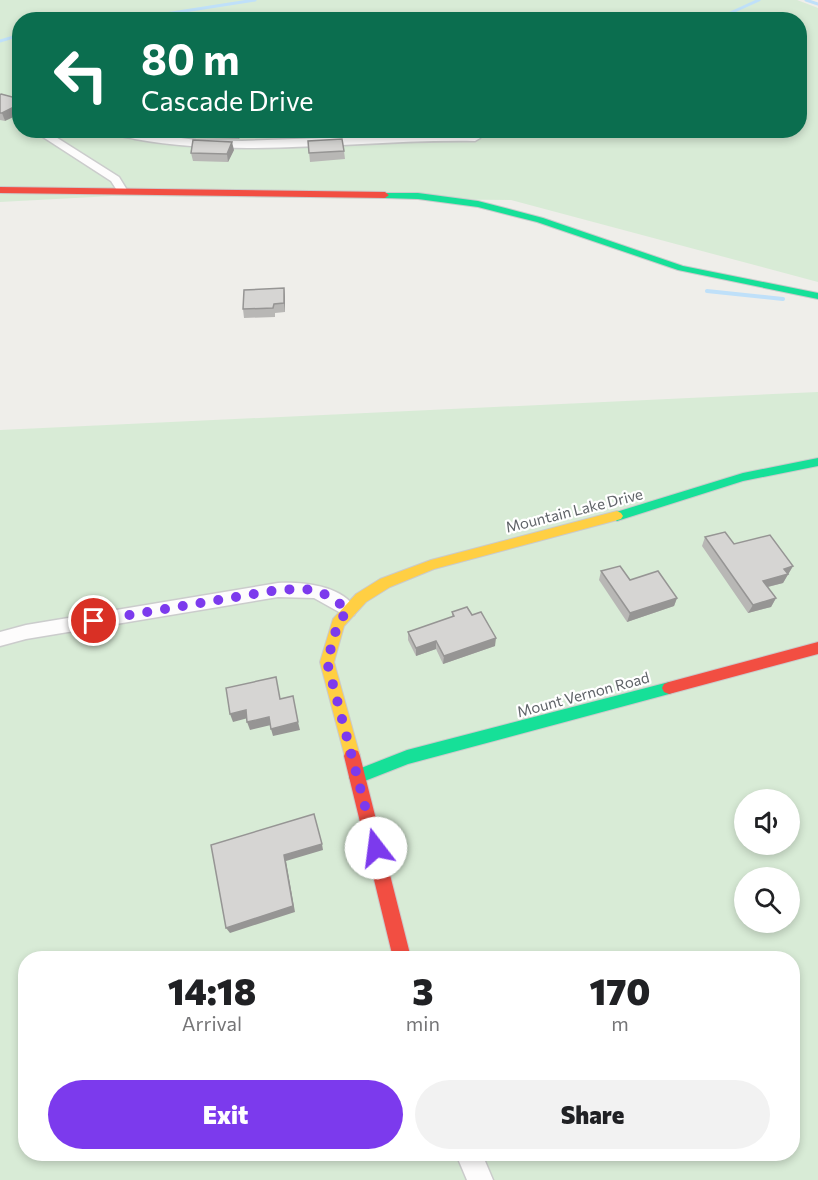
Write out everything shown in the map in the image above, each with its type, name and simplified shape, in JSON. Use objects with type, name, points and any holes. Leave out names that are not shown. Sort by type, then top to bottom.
[{"type":"street","points":[[51,138],[115,180],[122,190]]},
{"type":"street","points":[[148,138],[231,143],[374,138]]},
{"type":"street","points":[[0,190],[360,193],[418,196],[478,204],[540,220],[681,268],[818,296]]},
{"type":"street","name":"Mountain Lake Drive","points":[[348,610],[385,583],[430,565],[648,509],[718,484],[782,467],[818,462]]},
{"type":"street","points":[[0,639],[278,590],[308,588],[329,595],[348,610],[338,623],[327,662],[400,951]]},
{"type":"street","name":"Mount Vernon Road","points":[[357,777],[407,757],[818,648]]},
{"type":"street","points":[[472,1161],[480,1180]]},
{"type":"green space","points":[[0,0],[797,0],[818,8],[818,282],[511,200],[112,196],[0,202]]},
{"type":"green space","points":[[818,392],[818,1180],[0,1180],[0,430]]},
{"type":"building","points":[[0,95],[12,97],[12,108],[2,113],[0,113]]},
{"type":"building","points":[[342,139],[344,151],[309,153],[308,141]]},
{"type":"building","points":[[193,140],[232,142],[227,154],[191,153]]},
{"type":"building","points":[[284,288],[284,303],[274,304],[273,308],[243,309],[244,290]]},
{"type":"building","points":[[725,532],[734,544],[770,535],[793,566],[784,569],[788,574],[763,581],[776,598],[753,605],[705,537]]},
{"type":"building","points":[[620,566],[630,580],[658,571],[677,598],[630,613],[601,571]]},
{"type":"building","points":[[467,607],[472,615],[481,612],[496,638],[444,656],[436,641],[416,648],[408,632],[454,616],[452,612]]},
{"type":"building","points":[[276,677],[280,699],[293,696],[298,722],[271,729],[269,717],[247,722],[246,710],[230,714],[226,688]]},
{"type":"building","points":[[314,814],[322,844],[284,855],[293,906],[226,928],[211,845]]},
{"type":"waterway","points":[[178,12],[255,0]]},
{"type":"waterway","points":[[733,12],[759,0]]},
{"type":"waterway","points":[[806,0],[818,4]]},
{"type":"waterway","points":[[0,41],[12,37]]},
{"type":"waterway","points":[[707,291],[783,299]]},
{"type":"traffic: fast","points":[[385,195],[418,196],[478,204],[540,220],[681,268],[818,296]]},
{"type":"traffic: fast","points":[[617,516],[743,477],[818,462]]},
{"type":"traffic: fast","points":[[357,777],[407,757],[669,688]]},
{"type":"traffic: slow","points":[[352,756],[327,662],[338,623],[361,598],[385,583],[431,565],[617,516]]},
{"type":"traffic: jam","points":[[0,190],[385,195]]},
{"type":"traffic: jam","points":[[669,688],[818,648]]},
{"type":"traffic: jam","points":[[352,756],[400,951]]},
{"type":"route","points":[[94,621],[278,590],[308,588],[329,595],[348,610],[338,623],[327,662],[376,848]]}]
